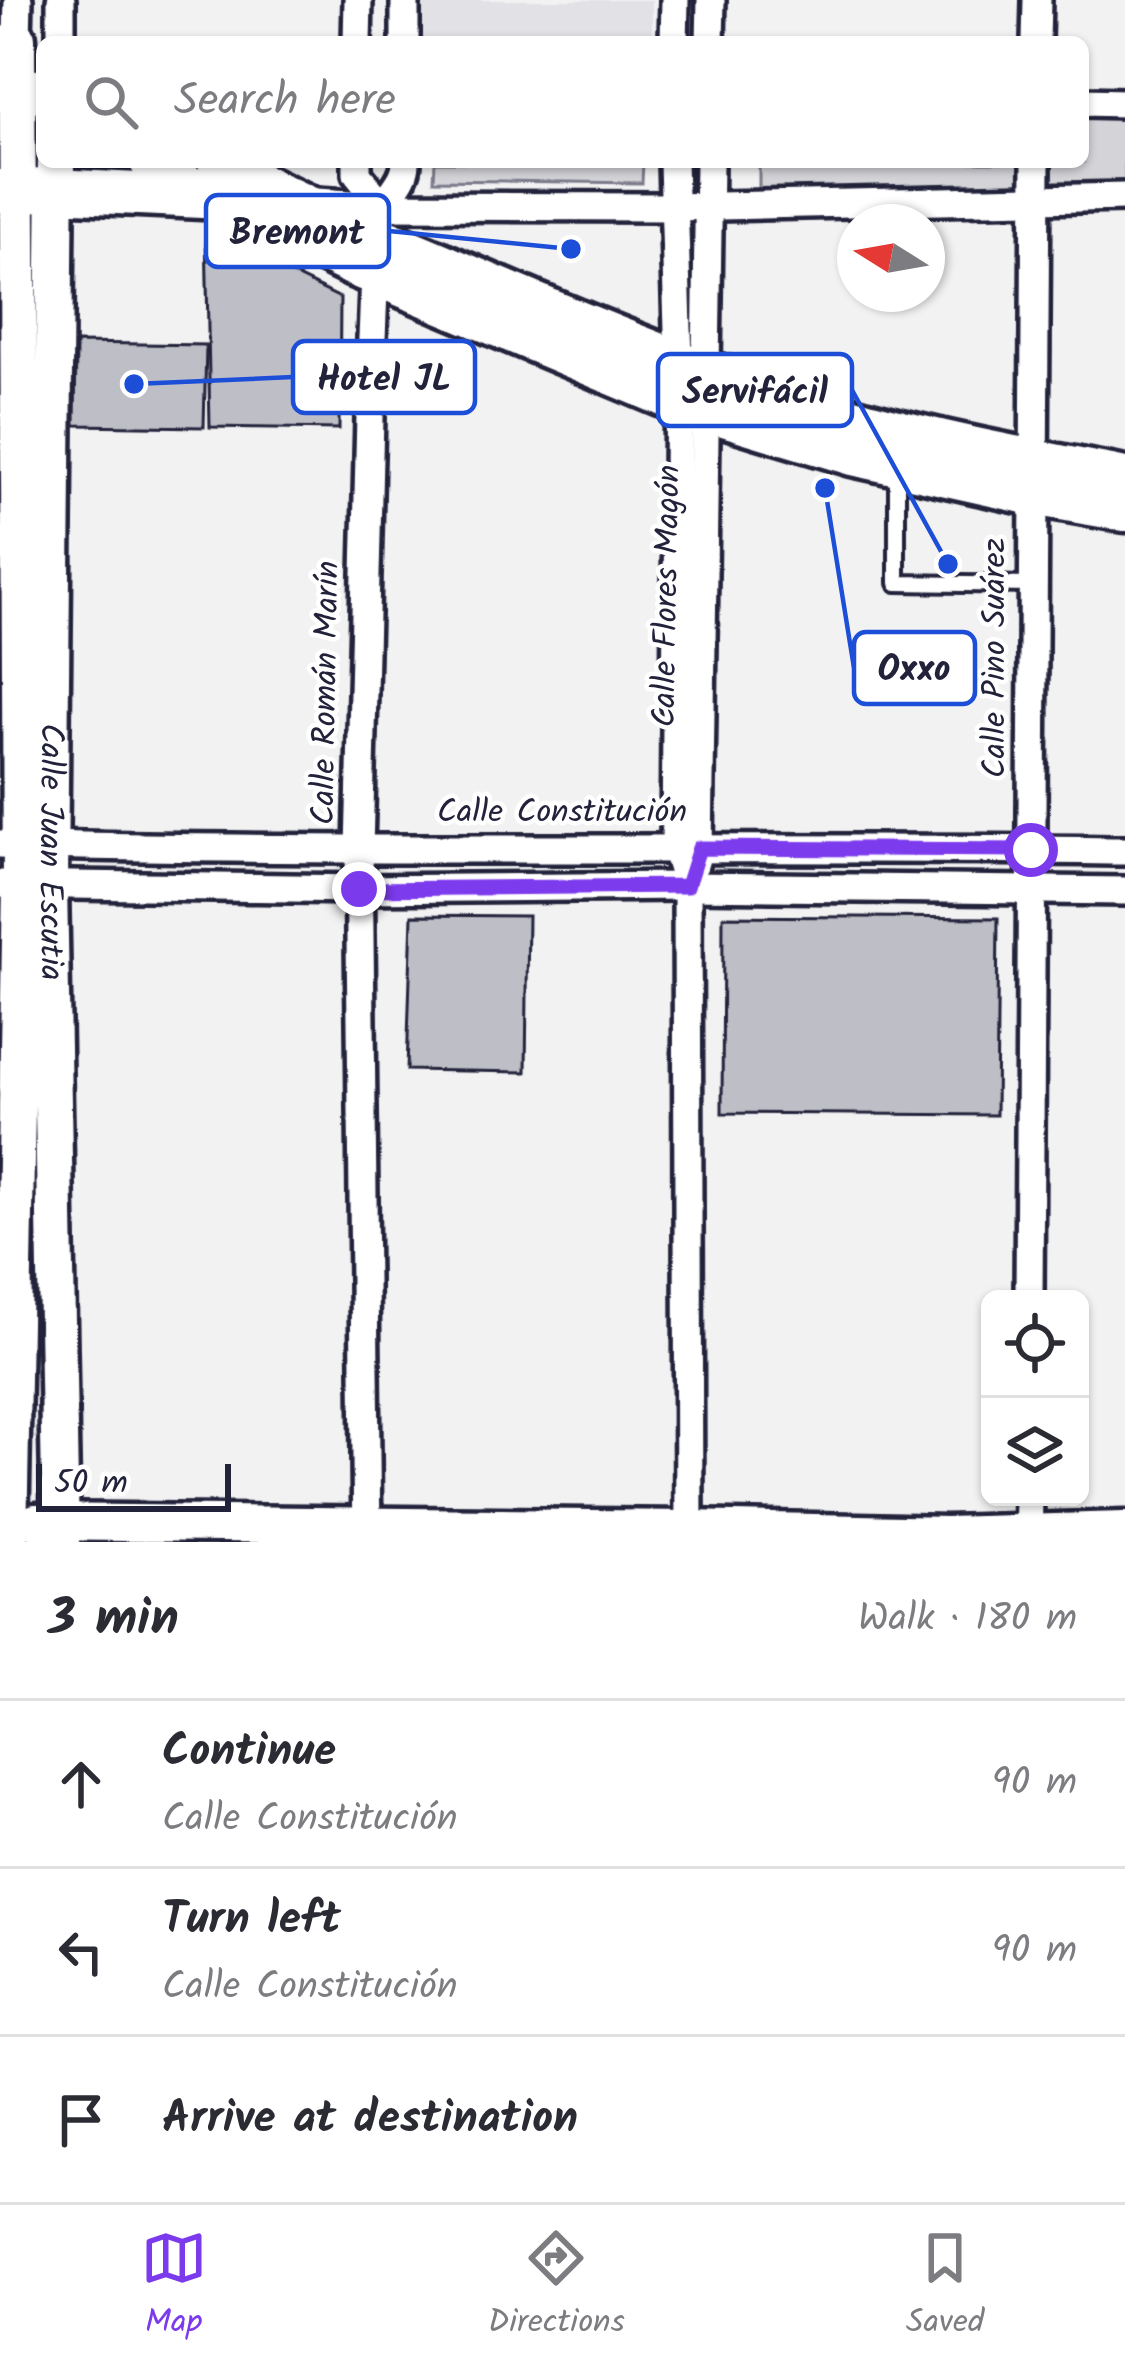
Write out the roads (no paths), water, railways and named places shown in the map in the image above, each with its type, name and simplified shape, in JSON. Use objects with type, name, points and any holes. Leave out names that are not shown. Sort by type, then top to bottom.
[{"type":"main road","name":"Calle Juan Escutia","points":[[20,72],[32,184],[24,885],[60,1533]]},
{"type":"main road","points":[[171,168],[300,202],[693,386],[853,454],[896,464],[1034,477],[1125,479]]},
{"type":"main road","points":[[32,184],[218,180],[379,239]]},
{"type":"main road","points":[[693,386],[869,424],[1125,510]]},
{"type":"main road","name":"Calle Juan Escutia","points":[[6,1528],[24,885]]},
{"type":"main road","points":[[6,1528],[60,1533],[946,1535],[1028,1524],[1125,1530]]},
{"type":"street","name":"Calle Juan Escutia","points":[[18,0],[20,72]]},
{"type":"street","points":[[61,36],[62,0]]},
{"type":"street","points":[[357,36],[358,0]]},
{"type":"street","points":[[405,0],[405,36]]},
{"type":"street","points":[[674,36],[675,0]]},
{"type":"street","points":[[710,36],[711,0]]},
{"type":"street","points":[[1036,36],[1037,0]]},
{"type":"street","points":[[1089,102],[1125,103]]},
{"type":"street","points":[[357,168],[379,239],[673,207],[1125,197]]},
{"type":"street","name":"Calle Román Marín","points":[[367,1534],[359,850],[379,239],[406,168]]},
{"type":"street","name":"Calle Flores Magón","points":[[673,168],[693,386]]},
{"type":"street","name":"Calle Flores Magón","points":[[689,1535],[687,848],[693,386],[709,168]]},
{"type":"street","name":"Calle Pino Suárez","points":[[1029,1290],[1036,168]]},
{"type":"street","name":"Calle Constitución","points":[[23,844],[359,850],[1125,851]]},
{"type":"street","points":[[24,885],[1125,891]]},
{"type":"lane","points":[[896,464],[897,584],[1033,585]]},
{"type":"place","name":"Bremont","points":[[571,249]]},
{"type":"place","name":"Hotel JL","points":[[134,384]]},
{"type":"place","name":"Oxxo","points":[[825,488]]},
{"type":"place","name":"Servifácil","points":[[948,564]]}]
